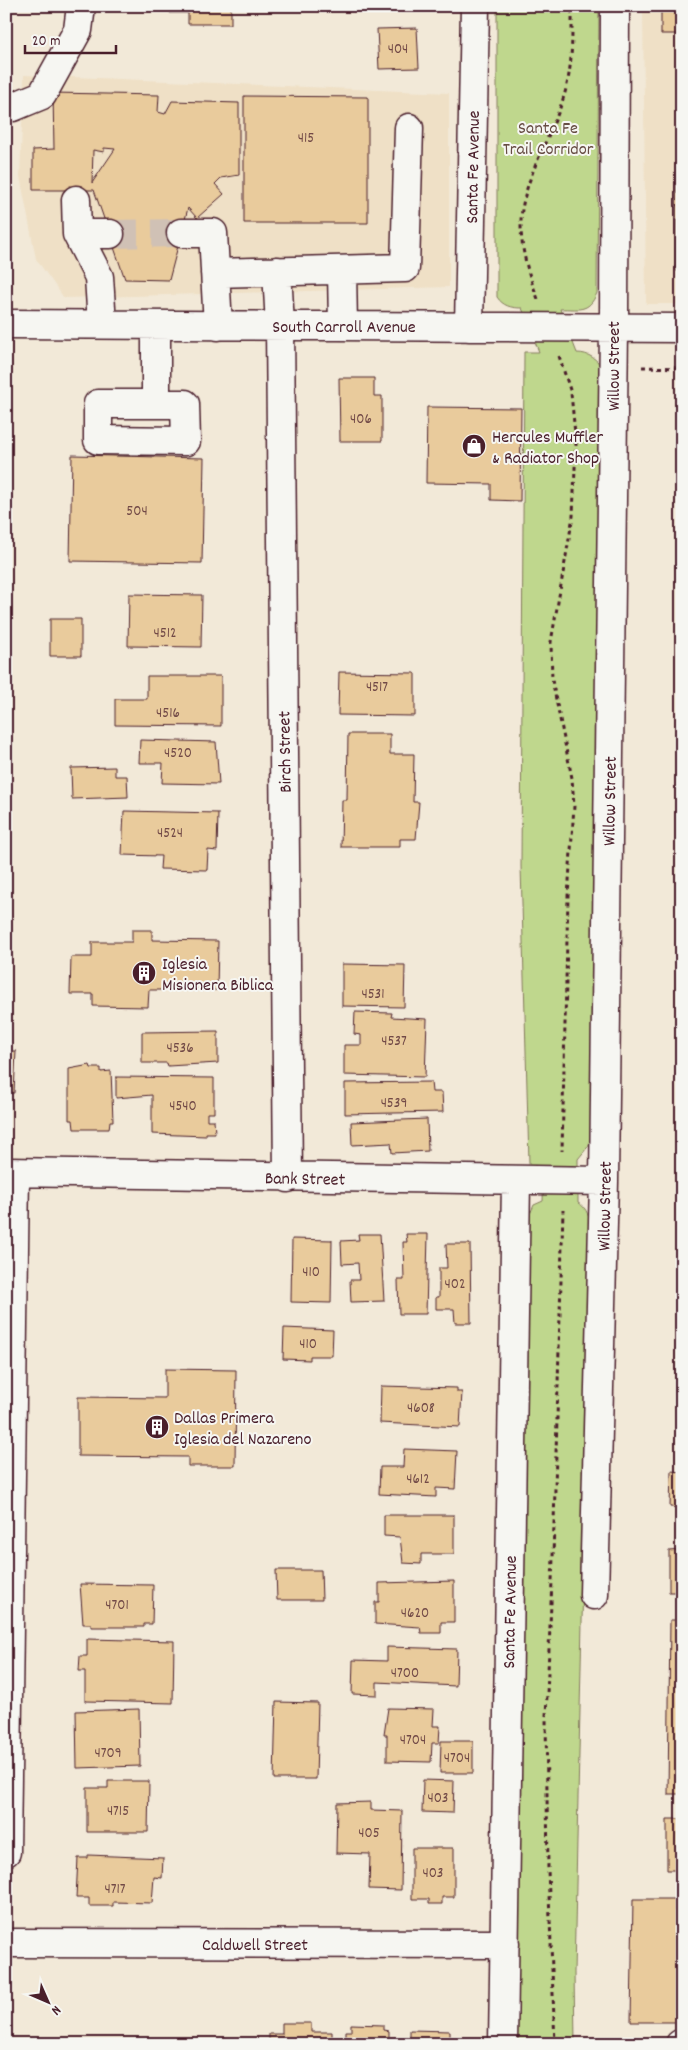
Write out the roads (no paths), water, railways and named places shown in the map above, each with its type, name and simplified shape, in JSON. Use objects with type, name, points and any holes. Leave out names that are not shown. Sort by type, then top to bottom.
[{"type":"street","points":[[6,106],[12,106],[42,95],[78,30],[81,6]]},
{"type":"street","name":"Santa Fe Avenue","points":[[469,327],[475,6]]},
{"type":"street","name":"Willow Street","points":[[594,1595],[604,1181],[616,6]]},
{"type":"street","points":[[215,273],[405,268],[409,128]]},
{"type":"street","points":[[76,200],[77,234],[99,277],[102,324]]},
{"type":"street","points":[[181,233],[213,233],[218,326]]},
{"type":"street","points":[[77,234],[110,234]]},
{"type":"street","points":[[342,270],[343,326]]},
{"type":"street","name":"Birch Street","points":[[277,271],[280,326],[288,1178]]},
{"type":"street","name":"South Carroll Avenue","points":[[6,324],[682,328]]},
{"type":"street","points":[[156,325],[156,403]]},
{"type":"street","points":[[7,1836],[10,1172]]},
{"type":"street","name":"Bank Street","points":[[10,1172],[288,1178],[604,1181]]},
{"type":"street","name":"Santa Fe Avenue","points":[[503,2044],[516,1181]]},
{"type":"street","name":"Caldwell Street","points":[[6,1943],[505,1944]]},
{"type":"tunnel","points":[[110,234],[181,233]]},
{"type":"place","name":"Hercules Muffler & Radiator Shop","points":[[474,446]]},
{"type":"place","name":"Iglesia Misionera Biblica","points":[[144,973]]},
{"type":"place","name":"Dallas Primera Iglesia del Nazareno","points":[[157,1427]]},
{"type":"park label","name":"Santa Fe Trail Corridor","points":[[548,137]]}]
